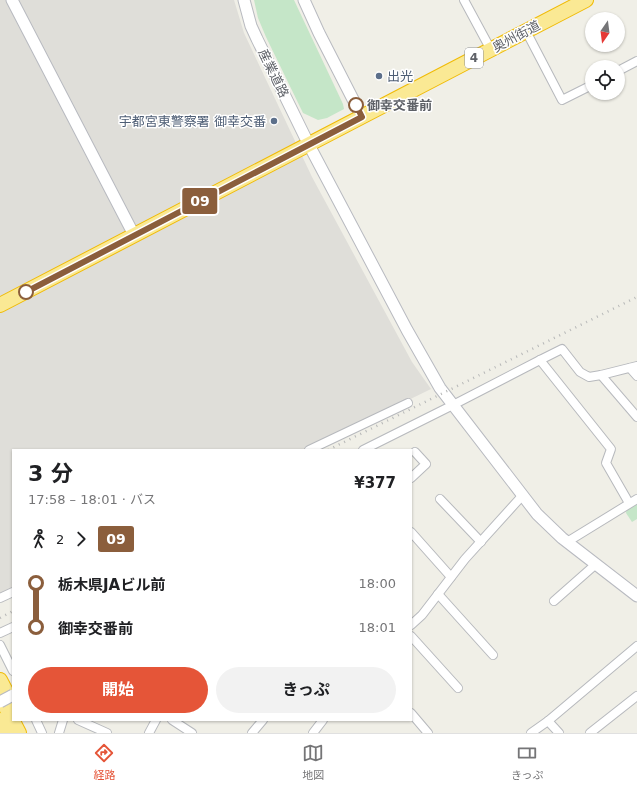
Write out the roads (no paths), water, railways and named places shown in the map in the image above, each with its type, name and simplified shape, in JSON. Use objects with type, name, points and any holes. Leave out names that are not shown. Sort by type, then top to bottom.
[{"type":"highway","name":"奥州街道","points":[[0,305],[586,0]]},
{"type":"highway","points":[[0,680],[12,703]]},
{"type":"highway","points":[[0,696],[12,719]]},
{"type":"highway","points":[[0,720],[7,733]]},
{"type":"highway","points":[[13,721],[19,733]]},
{"type":"highway","points":[[21,721],[27,733]]},
{"type":"street","points":[[12,0],[134,235]]},
{"type":"street","name":"産業道路","points":[[244,0],[254,33],[266,60],[309,145],[407,330],[440,388],[537,514],[567,542],[637,596]]},
{"type":"street","points":[[304,0],[319,33],[362,117]]},
{"type":"street","points":[[464,0],[491,50]]},
{"type":"street","points":[[526,31],[562,100],[585,88]]},
{"type":"street","points":[[625,68],[637,62]]},
{"type":"street","points":[[365,449],[562,349],[580,372],[589,377],[634,367],[637,376]]},
{"type":"street","points":[[540,360],[611,449],[606,462],[629,504]]},
{"type":"street","points":[[601,375],[637,417]]},
{"type":"street","points":[[311,449],[408,403]]},
{"type":"street","points":[[412,477],[426,464],[415,452]]},
{"type":"street","points":[[412,624],[422,615],[465,559],[522,496]]},
{"type":"street","points":[[440,499],[481,542]]},
{"type":"street","points":[[567,542],[637,499]]},
{"type":"street","points":[[412,533],[451,577]]},
{"type":"street","points":[[554,601],[596,564]]},
{"type":"street","points":[[0,598],[12,592]]},
{"type":"street","points":[[438,594],[493,655]]},
{"type":"street","points":[[0,633],[12,627]]},
{"type":"street","points":[[412,637],[458,688]]},
{"type":"street","points":[[0,645],[12,668]]},
{"type":"street","points":[[531,733],[637,646]]},
{"type":"street","points":[[0,702],[12,696]]},
{"type":"street","points":[[590,733],[637,696]]},
{"type":"street","points":[[412,715],[428,733]]},
{"type":"street","points":[[548,720],[559,733]]},
{"type":"street","points":[[36,721],[42,733]]},
{"type":"street","points":[[59,733],[63,721]]},
{"type":"street","points":[[80,721],[106,733]]},
{"type":"street","points":[[149,733],[155,721]]},
{"type":"street","points":[[174,721],[192,733]]},
{"type":"street","points":[[252,733],[262,721]]},
{"type":"street","points":[[313,733],[320,721]]},
{"type":"railway","points":[[330,449],[637,297]]},
{"type":"railway","points":[[0,618],[12,612]]},
{"type":"place","name":"出光","points":[[379,76]]},
{"type":"place","name":"御幸交番前","points":[[356,105]]},
{"type":"place","name":"宇都宮東警察署 御幸交番","points":[[274,121]]}]
